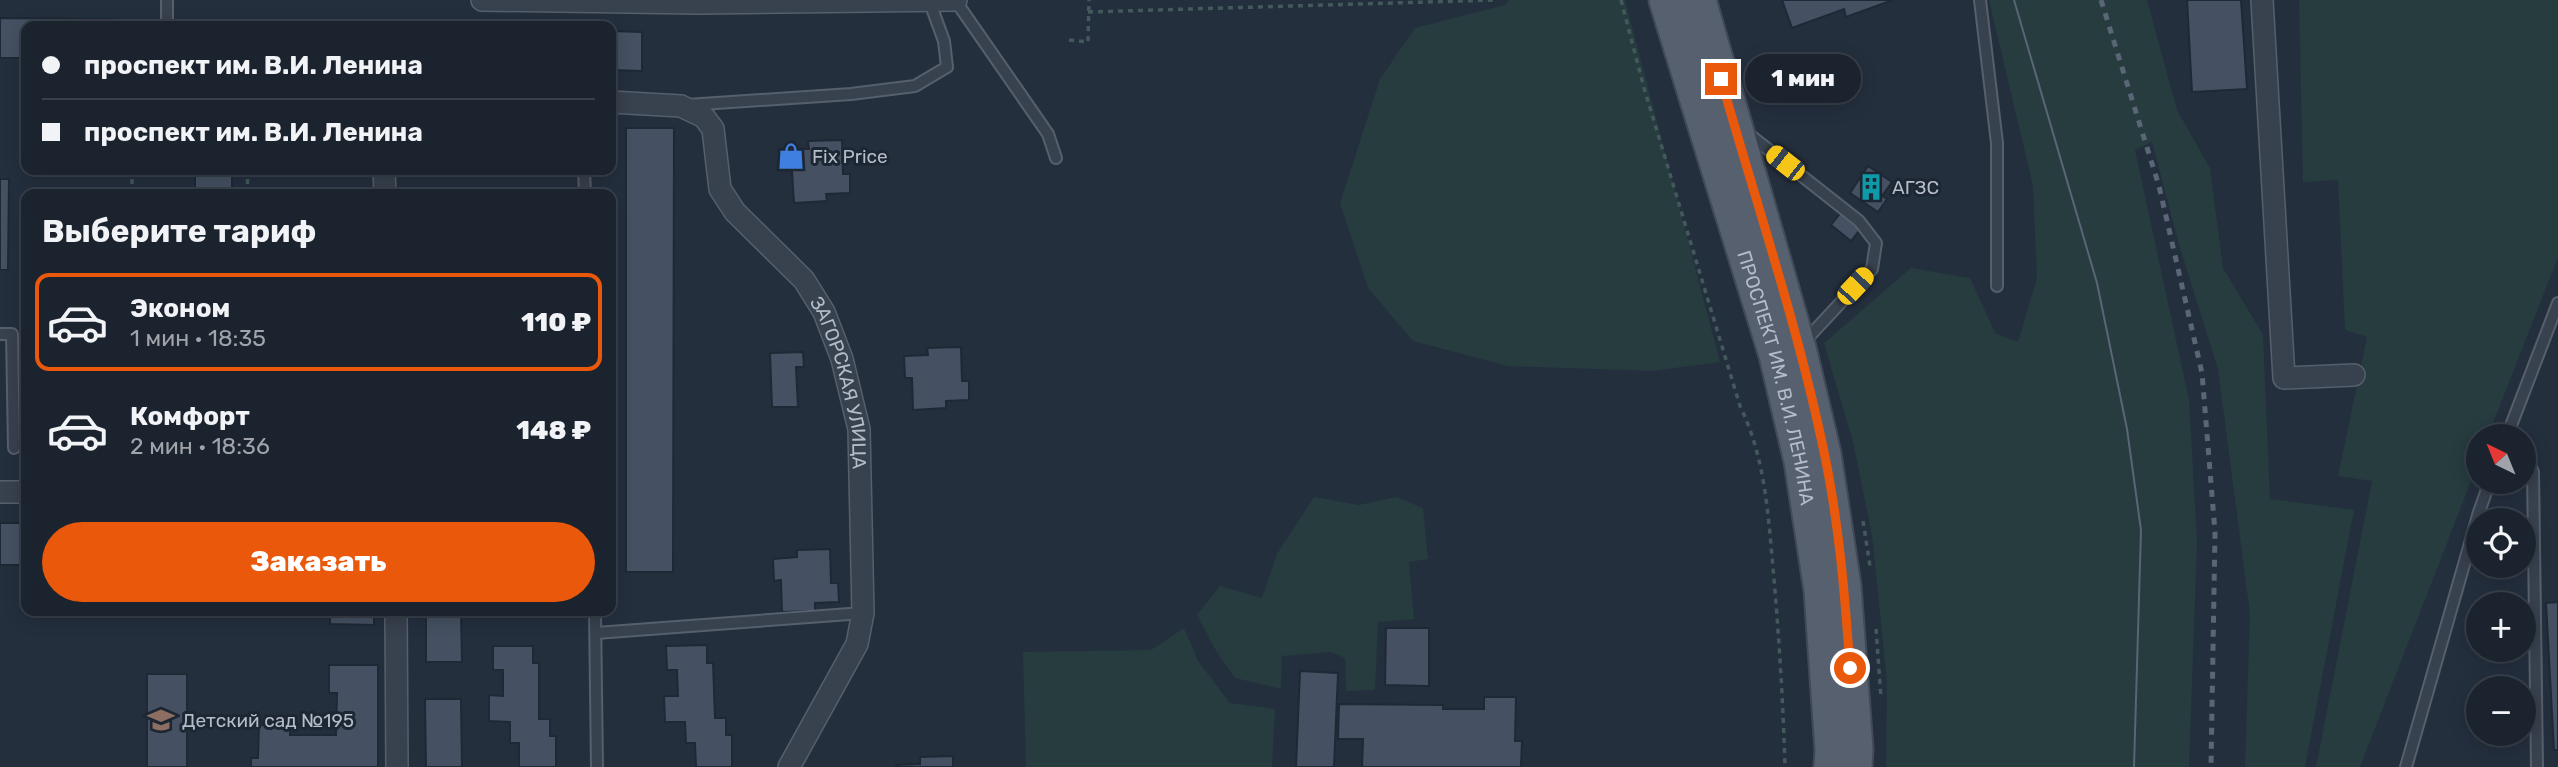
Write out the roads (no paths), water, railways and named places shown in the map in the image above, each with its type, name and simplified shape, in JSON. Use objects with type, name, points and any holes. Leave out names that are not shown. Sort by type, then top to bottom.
[{"type":"main road","name":"ПРОСПЕКТ ИМ. В.И. ЛЕНИНА","points":[[1666,0],[1776,355],[1801,461],[1821,590],[1831,767]]},
{"type":"main road","name":"ПРОСПЕКТ ИМ. В.И. ЛЕНИНА","points":[[1699,0],[1799,348],[1824,454],[1844,586],[1855,767]]},
{"type":"street","points":[[482,0],[698,3],[955,0]]},
{"type":"street","points":[[2262,0],[2284,379],[2354,375]]},
{"type":"street","name":"ЗАГОРСКАЯ УЛИЦА","points":[[616,102],[681,106],[704,117],[713,129],[720,188],[735,212],[804,280],[824,312],[842,359],[859,429],[863,613],[857,644],[789,767]]},
{"type":"street","points":[[0,492],[21,492]]},
{"type":"street","points":[[396,616],[397,767]]},
{"type":"lane","points":[[167,0],[167,21]]},
{"type":"lane","points":[[955,0],[1048,134],[1056,158]]},
{"type":"lane","points":[[1980,0],[1997,143],[1997,286]]},
{"type":"lane","points":[[681,106],[851,94],[915,86],[947,67],[944,41],[929,1]]},
{"type":"lane","points":[[1734,122],[1859,221],[1877,243],[1872,269],[1799,348]]},
{"type":"lane","points":[[2513,424],[2558,303]]},
{"type":"lane","points":[[0,334],[12,334],[14,448]]},
{"type":"lane","points":[[2406,767],[2485,494]]},
{"type":"lane","points":[[2533,494],[2537,767]]},
{"type":"lane","points":[[596,633],[863,613]]},
{"type":"lane","points":[[595,616],[597,767]]},
{"type":"tram line","points":[[2014,0],[2097,283],[2127,429],[2141,530],[2134,767]]},
{"type":"railway","points":[[2101,0],[2159,186],[2202,373],[2215,532],[2211,767]]},
{"type":"place","name":"Fix Price","points":[[791,156]]},
{"type":"place","name":"АГЗС","points":[[1871,187]]},
{"type":"place","name":"Детский сад №195","points":[[161,720]]}]
